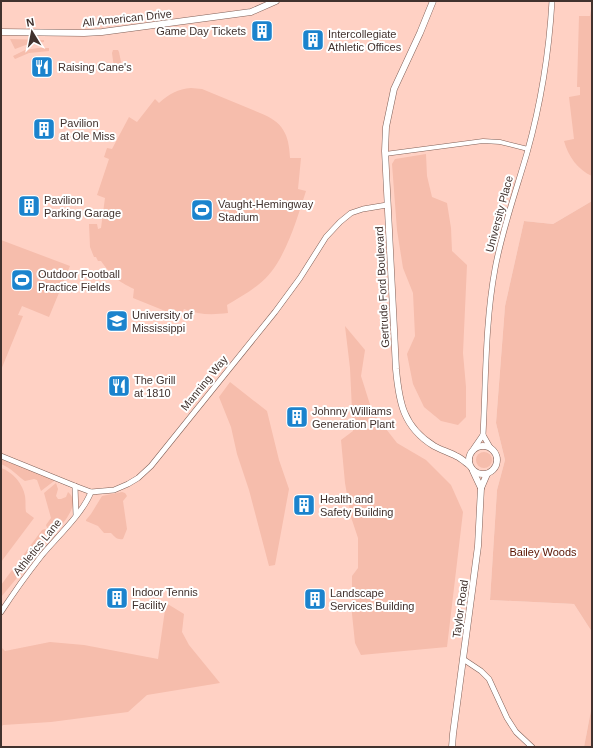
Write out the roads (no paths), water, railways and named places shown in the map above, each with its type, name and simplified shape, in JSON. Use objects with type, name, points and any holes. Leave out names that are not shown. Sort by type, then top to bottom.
[{"type":"street","name":"All American Drive","points":[[1,32],[102,32],[251,12],[276,1]]},
{"type":"street","name":"Gertrude Ford Boulevard","points":[[433,1],[394,89],[386,127],[385,154],[387,206],[398,394],[409,422],[421,437],[435,447],[458,456],[469,465]]},
{"type":"street","name":"University Place","points":[[483,435],[488,339],[495,269],[502,238],[528,149],[546,67],[552,1]]},
{"type":"street","points":[[385,154],[483,141],[500,142],[528,149]]},
{"type":"street","name":"Manning Way","points":[[1,456],[91,492],[114,490],[138,478],[151,466],[275,312],[300,278],[326,238],[340,222],[351,213],[362,209],[387,206]]},
{"type":"street","points":[[473,471],[487,474],[494,469],[497,460],[494,452],[483,435],[468,457],[469,465],[480,488]]},
{"type":"street","points":[[474,448],[483,446],[491,448]]},
{"type":"street","points":[[458,456],[470,454]]},
{"type":"street","name":"Taylor Road","points":[[452,747],[478,546],[480,488],[487,474]]},
{"type":"street","name":"Athletics Lane","points":[[75,486],[76,515]]},
{"type":"street","name":"Athletics Lane","points":[[1,612],[18,585],[76,515],[91,492]]},
{"type":"street","points":[[463,659],[481,671],[489,679],[507,718],[516,732],[532,747]]},
{"type":"place","name":"Game Day Tickets","points":[[262,31]]},
{"type":"place","name":"Intercollegiate Athletic Offices","points":[[313,40]]},
{"type":"place","name":"Raising Cane's","points":[[42,67]]},
{"type":"place","name":"Pavilion at Ole Miss","points":[[44,129]]},
{"type":"place","name":"Pavilion Parking Garage","points":[[29,206]]},
{"type":"place","name":"Vaught-Hemingway Stadium","points":[[202,210]]},
{"type":"place","name":"Outdoor Football Practice Fields","points":[[22,280]]},
{"type":"place","name":"University of Mississippi","points":[[117,321]]},
{"type":"place","name":"The Grill at 1810","points":[[119,386]]},
{"type":"place","name":"Johnny Williams Generation Plant","points":[[297,417]]},
{"type":"place","name":"Health and Safety Building","points":[[304,505]]},
{"type":"place","name":"Indoor Tennis Facility","points":[[117,598]]},
{"type":"place","name":"Landscape Services Building","points":[[315,599]]},
{"type":"park label","name":"Bailey Woods","points":[[543,552]]}]
